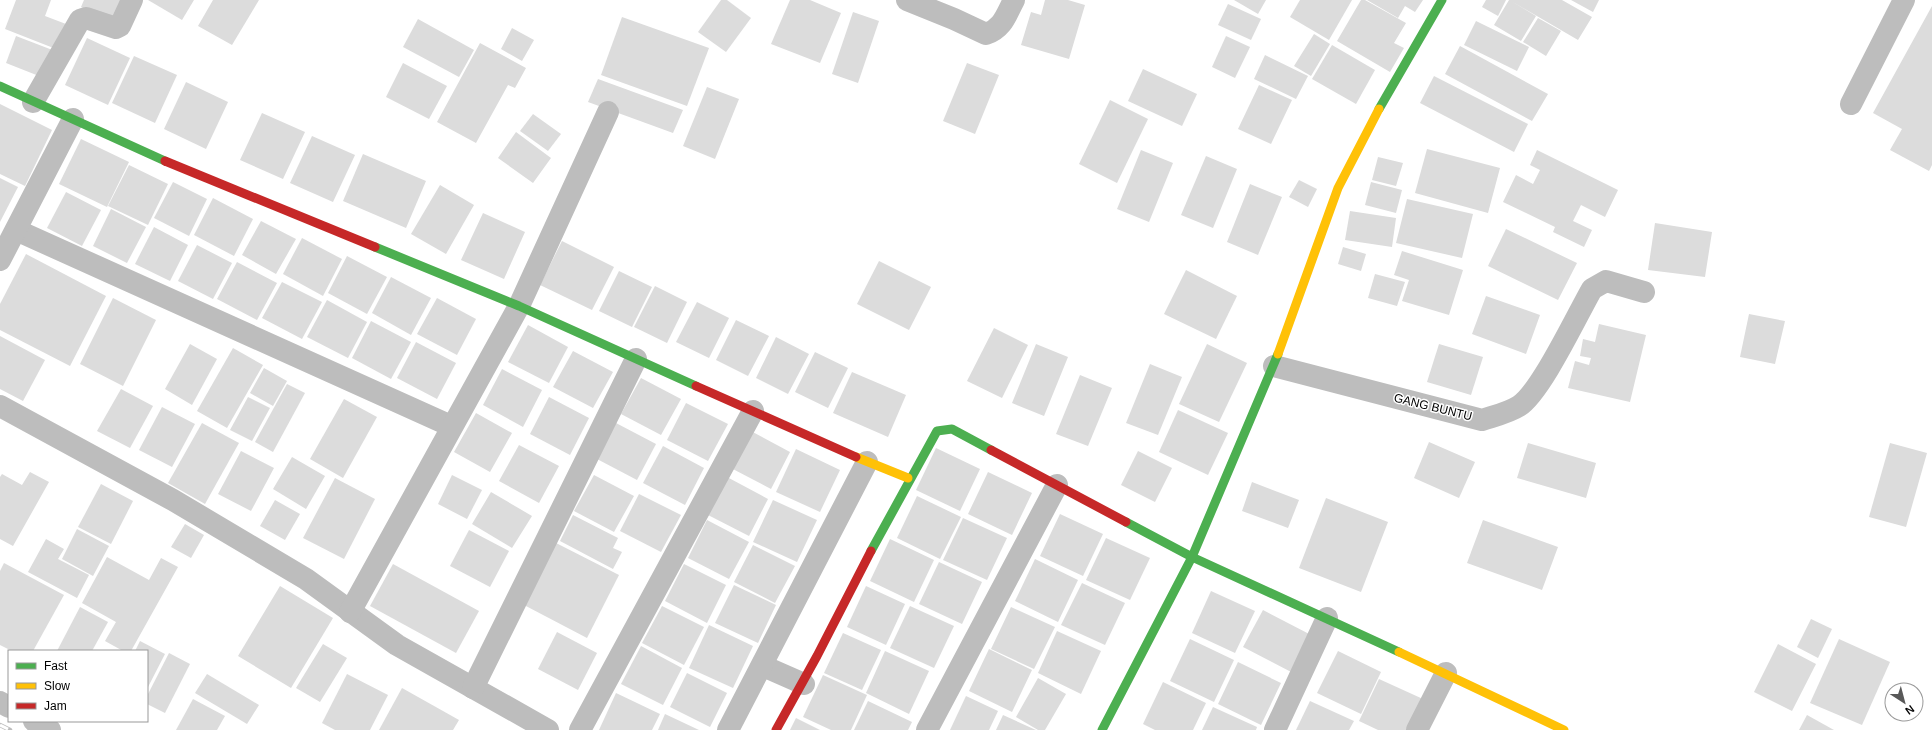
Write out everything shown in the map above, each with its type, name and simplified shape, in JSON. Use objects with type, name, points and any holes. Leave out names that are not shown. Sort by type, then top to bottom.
[{"type":"street","points":[[33,102],[80,20],[86,18],[116,28],[120,26],[132,0]]},
{"type":"street","points":[[907,0],[986,34],[1002,25],[1014,0]]},
{"type":"street","points":[[1102,730],[1192,557],[1274,366],[1338,188],[1391,87],[1442,0]]},
{"type":"street","points":[[1851,104],[1904,0]]},
{"type":"street","points":[[0,86],[166,162],[519,306],[867,462],[908,478]]},
{"type":"street","points":[[350,612],[519,306],[608,112]]},
{"type":"street","points":[[73,119],[6,245],[452,426]]},
{"type":"street","name":"GANG BUNTU","points":[[1274,366],[1482,420],[1520,406],[1535,390],[1592,289],[1606,281],[1644,292]]},
{"type":"street","points":[[473,688],[636,359]]},
{"type":"street","points":[[0,406],[180,504],[306,579],[397,645],[548,730]]},
{"type":"street","points":[[580,730],[753,411]]},
{"type":"street","points":[[776,730],[804,684],[908,478],[937,431],[952,428],[1192,557],[1446,673],[1564,730]]},
{"type":"street","points":[[728,730],[763,666],[867,462]]},
{"type":"street","points":[[927,730],[1057,485]]},
{"type":"street","points":[[1275,730],[1327,618]]},
{"type":"street","points":[[763,666],[804,684]]},
{"type":"street","points":[[1417,730],[1446,673]]},
{"type":"street","points":[[36,722],[50,730]]},
{"type":"building","points":[[16,0],[51,0],[45,16],[66,24],[56,49],[5,29]]},
{"type":"building","points":[[84,0],[125,0],[117,21],[81,7]]},
{"type":"building","points":[[148,0],[194,0],[182,20]]},
{"type":"building","points":[[213,0],[259,0],[232,45],[198,26]]},
{"type":"building","points":[[721,0],[727,0],[751,18],[726,52],[698,32]]},
{"type":"building","points":[[790,0],[810,0],[841,13],[820,63],[771,44]]},
{"type":"building","points":[[1045,0],[1068,0],[1085,5],[1069,59],[1021,45],[1031,12],[1041,15]]},
{"type":"building","points":[[1234,0],[1266,0],[1258,14]]},
{"type":"building","points":[[1300,0],[1352,0],[1329,40],[1290,17]]},
{"type":"building","points":[[1361,0],[1365,0],[1406,23],[1394,43],[1404,48],[1390,72],[1337,41]]},
{"type":"building","points":[[1367,0],[1423,0],[1415,12],[1405,6],[1398,18]]},
{"type":"building","points":[[1486,0],[1506,0],[1498,16],[1482,7]]},
{"type":"building","points":[[1509,0],[1562,0],[1592,17],[1578,40],[1511,1],[1536,16],[1521,41],[1494,25]]},
{"type":"building","points":[[1571,0],[1599,0],[1593,12]]},
{"type":"building","points":[[1228,4],[1261,19],[1251,40],[1218,25]]},
{"type":"building","points":[[1932,6],[1932,165],[1929,171],[1890,150],[1902,129],[1873,113]]},
{"type":"building","points":[[853,12],[879,21],[858,83],[832,74]]},
{"type":"building","points":[[622,17],[709,48],[687,106],[601,75]]},
{"type":"building","points":[[1538,18],[1561,31],[1546,56],[1523,42]]},
{"type":"building","points":[[418,19],[474,50],[459,77],[403,47]]},
{"type":"building","points":[[1476,21],[1529,47],[1517,71],[1464,45]]},
{"type":"building","points":[[512,28],[534,40],[522,61],[501,49]]},
{"type":"building","points":[[1314,34],[1330,44],[1311,76],[1294,66]]},
{"type":"building","points":[[16,36],[55,51],[44,78],[6,63]]},
{"type":"building","points":[[1226,36],[1250,47],[1235,78],[1212,67]]},
{"type":"building","points":[[87,38],[130,58],[108,105],[65,85]]},
{"type":"building","points":[[480,43],[526,68],[515,88],[508,85],[476,143],[437,122]]},
{"type":"building","points":[[1332,45],[1375,70],[1356,104],[1312,79]]},
{"type":"building","points":[[1460,46],[1548,94],[1532,121],[1445,74]]},
{"type":"building","points":[[1265,55],[1308,76],[1296,99],[1254,79]]},
{"type":"building","points":[[134,56],[177,75],[155,123],[112,103]]},
{"type":"building","points":[[403,63],[447,86],[429,119],[386,97]]},
{"type":"building","points":[[967,63],[999,75],[975,134],[943,121]]},
{"type":"building","points":[[1143,69],[1197,94],[1182,126],[1128,101]]},
{"type":"building","points":[[1434,76],[1528,124],[1514,152],[1420,103]]},
{"type":"building","points":[[598,79],[683,110],[673,133],[588,102]]},
{"type":"building","points":[[186,82],[228,102],[206,149],[164,129]]},
{"type":"building","points":[[1259,85],[1292,100],[1271,144],[1238,129]]},
{"type":"building","points":[[707,87],[739,99],[715,159],[683,146]]},
{"type":"building","points":[[1110,100],[1148,119],[1117,183],[1079,164]]},
{"type":"building","points":[[0,104],[52,130],[25,186],[0,174]]},
{"type":"building","points":[[262,113],[305,132],[283,179],[240,160]]},
{"type":"building","points":[[533,114],[561,134],[548,151],[520,131]]},
{"type":"building","points":[[516,132],[551,158],[533,183],[498,158]]},
{"type":"building","points":[[312,136],[355,155],[333,202],[290,183]]},
{"type":"building","points":[[81,139],[129,162],[107,207],[59,184]]},
{"type":"building","points":[[1427,149],[1500,168],[1488,213],[1415,193]]},
{"type":"building","points":[[1141,150],[1173,163],[1149,222],[1117,209]]},
{"type":"building","points":[[1537,150],[1618,190],[1605,217],[1581,205],[1573,221],[1592,230],[1584,247],[1553,232],[1555,227],[1503,202],[1516,175],[1533,184],[1540,170],[1530,165]]},
{"type":"building","points":[[363,154],[426,181],[406,228],[343,201]]},
{"type":"building","points":[[1206,156],[1237,169],[1213,228],[1181,215]]},
{"type":"building","points":[[1378,157],[1403,163],[1396,186],[1372,180]]},
{"type":"building","points":[[129,165],[168,184],[148,225],[108,206]]},
{"type":"building","points":[[0,178],[18,187],[0,222]]},
{"type":"building","points":[[1299,180],[1317,189],[1308,207],[1289,197]]},
{"type":"building","points":[[173,182],[207,199],[189,236],[154,218]]},
{"type":"building","points":[[1371,182],[1402,190],[1396,213],[1365,205]]},
{"type":"building","points":[[1250,184],[1282,197],[1258,255],[1227,242]]},
{"type":"building","points":[[440,185],[474,205],[446,254],[411,234]]},
{"type":"building","points":[[66,192],[101,210],[82,246],[47,228]]},
{"type":"building","points":[[213,198],[253,219],[234,256],[194,235]]},
{"type":"building","points":[[1407,199],[1473,214],[1462,258],[1396,243]]},
{"type":"building","points":[[111,209],[146,227],[127,263],[93,246]]},
{"type":"building","points":[[1350,211],[1396,218],[1392,247],[1345,240]]},
{"type":"building","points":[[483,213],[525,232],[504,279],[461,260]]},
{"type":"building","points":[[261,221],[296,239],[276,274],[242,255]]},
{"type":"building","points":[[1655,223],[1712,232],[1705,277],[1648,270]]},
{"type":"building","points":[[154,227],[188,245],[170,281],[135,264]]},
{"type":"building","points":[[1506,229],[1577,263],[1558,300],[1488,266]]},
{"type":"building","points":[[302,238],[342,259],[323,296],[283,274]]},
{"type":"building","points":[[562,241],[614,267],[592,310],[540,285]]},
{"type":"building","points":[[197,245],[232,263],[213,299],[178,281]]},
{"type":"building","points":[[1343,247],[1366,254],[1361,271],[1338,264]]},
{"type":"building","points":[[1402,251],[1463,270],[1449,315],[1402,301],[1409,280],[1394,275]]},
{"type":"building","points":[[26,254],[106,296],[70,366],[0,330],[0,304]]},
{"type":"building","points":[[347,256],[387,277],[367,314],[328,293]]},
{"type":"building","points":[[879,261],[931,287],[909,330],[857,304]]},
{"type":"building","points":[[237,262],[277,283],[257,320],[217,299]]},
{"type":"building","points":[[1186,270],[1237,296],[1216,339],[1164,314]]},
{"type":"building","points":[[619,271],[652,287],[632,327],[599,311]]},
{"type":"building","points":[[1375,274],[1405,282],[1397,306],[1368,298]]},
{"type":"building","points":[[391,277],[431,298],[411,335],[372,313]]},
{"type":"building","points":[[282,282],[322,302],[302,339],[262,318]]},
{"type":"building","points":[[655,286],[687,302],[667,343],[634,327]]},
{"type":"building","points":[[1486,296],[1540,315],[1526,354],[1472,334]]},
{"type":"building","points":[[113,298],[156,320],[123,386],[80,364]]},
{"type":"building","points":[[437,298],[476,319],[457,355],[417,334]]},
{"type":"building","points":[[327,300],[367,322],[348,358],[307,337]]},
{"type":"building","points":[[697,302],[729,318],[709,358],[676,342]]},
{"type":"building","points":[[1749,314],[1785,321],[1775,364],[1740,357]]},
{"type":"building","points":[[736,320],[769,336],[748,376],[716,360]]},
{"type":"building","points":[[371,321],[411,342],[391,379],[352,358]]},
{"type":"building","points":[[1599,324],[1646,335],[1630,402],[1568,388],[1575,361],[1589,365],[1591,358],[1580,356],[1583,339],[1595,342]]},
{"type":"building","points":[[528,325],[568,347],[549,383],[508,362]]},
{"type":"building","points":[[994,328],[1028,345],[1002,398],[967,381]]},
{"type":"building","points":[[0,336],[45,360],[23,401],[0,389]]},
{"type":"building","points":[[776,337],[809,354],[788,394],[756,378]]},
{"type":"building","points":[[416,342],[456,363],[437,399],[397,378]]},
{"type":"building","points":[[190,344],[217,359],[192,405],[165,389]]},
{"type":"building","points":[[1036,344],[1068,357],[1044,416],[1012,403]]},
{"type":"building","points":[[1207,344],[1247,363],[1219,422],[1179,404]]},
{"type":"building","points":[[1439,344],[1483,357],[1471,395],[1427,382]]},
{"type":"building","points":[[233,348],[263,365],[227,428],[197,411]]},
{"type":"building","points":[[573,351],[613,372],[593,408],[553,387]]},
{"type":"building","points":[[815,352],[848,368],[828,408],[795,392]]},
{"type":"building","points":[[1150,364],[1182,377],[1158,435],[1126,423]]},
{"type":"building","points":[[264,368],[287,381],[273,406],[250,393]]},
{"type":"building","points":[[502,369],[542,390],[523,427],[483,405]]},
{"type":"building","points":[[852,372],[906,395],[888,437],[833,413]]},
{"type":"building","points":[[1080,375],[1112,388],[1088,446],[1056,434]]},
{"type":"building","points":[[641,378],[681,399],[661,435],[621,414]]},
{"type":"building","points":[[287,384],[305,393],[273,452],[255,442]]},
{"type":"building","points":[[121,389],[153,406],[130,448],[97,431]]},
{"type":"building","points":[[248,397],[270,408],[252,441],[230,430]]},
{"type":"building","points":[[549,397],[589,418],[570,455],[530,434]]},
{"type":"building","points":[[344,399],[377,417],[343,478],[310,459]]},
{"type":"building","points":[[686,403],[728,424],[708,461],[667,440]]},
{"type":"building","points":[[162,407],[195,424],[172,467],[139,450]]},
{"type":"building","points":[[1178,410],[1228,433],[1208,475],[1159,452]]},
{"type":"building","points":[[476,413],[512,433],[490,472],[454,452]]},
{"type":"building","points":[[202,423],[239,443],[205,504],[168,483]]},
{"type":"building","points":[[616,423],[656,444],[637,480],[597,459]]},
{"type":"building","points":[[749,430],[790,452],[771,489],[729,467]]},
{"type":"building","points":[[1429,442],[1475,462],[1459,498],[1414,478]]},
{"type":"building","points":[[1528,443],[1596,463],[1586,498],[1517,478]]},
{"type":"building","points":[[1890,443],[1927,453],[1906,527],[1869,517]]},
{"type":"building","points":[[519,445],[559,466],[539,503],[499,481]]},
{"type":"building","points":[[663,446],[704,468],[685,505],[643,483]]},
{"type":"building","points":[[936,448],[980,469],[960,511],[916,490]]},
{"type":"building","points":[[796,449],[840,470],[820,512],[776,492]]},
{"type":"building","points":[[241,451],[274,468],[251,511],[218,494]]},
{"type":"building","points":[[1138,451],[1172,468],[1155,502],[1121,485]]},
{"type":"building","points":[[292,457],[325,476],[306,509],[273,489]]},
{"type":"building","points":[[30,472],[49,482],[13,546],[0,539],[0,477],[2,474],[22,485]]},
{"type":"building","points":[[988,472],[1032,493],[1012,535],[968,514]]},
{"type":"building","points":[[452,475],[482,490],[467,519],[438,504]]},
{"type":"building","points":[[594,475],[634,496],[614,532],[574,511]]},
{"type":"building","points":[[727,477],[768,499],[749,536],[708,515]]},
{"type":"building","points":[[335,478],[375,499],[344,559],[303,538]]},
{"type":"building","points":[[1252,482],[1299,500],[1288,528],[1242,511]]},
{"type":"building","points":[[101,484],[133,501],[111,544],[78,527]]},
{"type":"building","points":[[491,492],[532,516],[512,548],[472,524]]},
{"type":"building","points":[[639,494],[681,515],[661,552],[620,531]]},
{"type":"building","points":[[917,496],[961,517],[940,559],[897,538]]},
{"type":"building","points":[[1326,498],[1388,522],[1361,592],[1299,568]]},
{"type":"building","points":[[275,500],[300,514],[285,540],[260,526]]},
{"type":"building","points":[[773,500],[817,520],[797,562],[753,542]]},
{"type":"building","points":[[1060,514],[1103,534],[1083,576],[1040,556]]},
{"type":"building","points":[[573,515],[618,538],[613,548],[622,552],[613,569],[560,541]]},
{"type":"building","points":[[963,518],[1007,538],[987,580],[943,560]]},
{"type":"building","points":[[707,520],[749,542],[729,579],[688,558]]},
{"type":"building","points":[[1483,520],[1558,547],[1542,590],[1467,563]]},
{"type":"building","points":[[185,524],[204,535],[191,558],[171,547]]},
{"type":"building","points":[[77,529],[109,546],[93,576],[62,559]]},
{"type":"building","points":[[469,530],[509,551],[490,587],[450,566]]},
{"type":"building","points":[[1106,538],[1150,558],[1130,600],[1086,580]]},
{"type":"building","points":[[46,539],[64,549],[58,559],[89,575],[77,598],[28,572]]},
{"type":"building","points":[[890,539],[934,560],[914,602],[870,581]]},
{"type":"building","points":[[556,543],[619,575],[587,638],[524,605]]},
{"type":"building","points":[[753,545],[795,566],[775,603],[734,582]]},
{"type":"building","points":[[107,557],[149,580],[161,558],[178,567],[132,650],[121,650],[105,641],[116,622],[82,603]]},
{"type":"building","points":[[1035,559],[1078,580],[1058,622],[1015,601]]},
{"type":"building","points":[[939,562],[982,582],[962,624],[919,604]]},
{"type":"building","points":[[4,563],[64,595],[34,650],[10,650],[0,645],[0,571]]},
{"type":"building","points":[[393,564],[479,611],[456,653],[370,606]]},
{"type":"building","points":[[684,564],[726,585],[707,623],[665,601]]},
{"type":"building","points":[[1082,583],[1125,603],[1105,645],[1061,625]]},
{"type":"building","points":[[734,585],[776,605],[758,643],[715,623]]},
{"type":"building","points":[[280,586],[333,618],[291,688],[238,656]]},
{"type":"building","points":[[866,586],[905,604],[886,645],[847,627]]},
{"type":"building","points":[[1211,591],[1255,611],[1235,653],[1192,633]]},
{"type":"building","points":[[662,606],[704,627],[684,665],[642,643]]},
{"type":"building","points":[[910,606],[954,626],[934,668],[890,648]]},
{"type":"building","points":[[80,607],[108,622],[93,650],[58,650]]},
{"type":"building","points":[[1011,607],[1055,627],[1034,669],[991,649]]},
{"type":"building","points":[[1263,610],[1315,637],[1295,674],[1243,647]]},
{"type":"building","points":[[1811,619],[1832,629],[1818,658],[1797,647]]},
{"type":"building","points":[[709,625],[753,646],[733,688],[689,668]]},
{"type":"building","points":[[1057,631],[1101,651],[1081,694],[1038,673]]},
{"type":"building","points":[[557,632],[597,653],[578,690],[538,669]]},
{"type":"building","points":[[843,633],[881,650],[862,690],[824,673]]},
{"type":"building","points":[[1190,639],[1234,660],[1214,702],[1170,681]]},
{"type":"building","points":[[1839,639],[1890,662],[1862,725],[1810,703]]},
{"type":"building","points":[[140,641],[165,654],[148,687],[148,650],[136,650]]},
{"type":"building","points":[[323,644],[347,658],[320,702],[296,688]]},
{"type":"building","points":[[1778,644],[1816,664],[1792,711],[1754,692]]},
{"type":"building","points":[[641,646],[682,668],[663,705],[621,684]]},
{"type":"building","points":[[989,649],[1032,670],[1012,712],[969,691]]},
{"type":"building","points":[[885,651],[929,671],[909,714],[866,693]]},
{"type":"building","points":[[1338,651],[1381,672],[1361,714],[1317,693]]},
{"type":"building","points":[[169,653],[190,664],[165,713],[148,704],[148,694]]},
{"type":"building","points":[[1238,662],[1281,683],[1261,725],[1218,704]]},
{"type":"building","points":[[687,673],[727,693],[710,727],[670,707]]},
{"type":"building","points":[[207,674],[259,705],[247,724],[195,693]]},
{"type":"building","points":[[347,674],[388,695],[370,730],[335,730],[322,723]]},
{"type":"building","points":[[823,675],[867,695],[851,730],[831,730],[803,717]]},
{"type":"building","points":[[1038,678],[1066,694],[1045,730],[1038,730],[1016,717]]},
{"type":"building","points":[[1379,679],[1423,699],[1408,730],[1378,730],[1359,721]]},
{"type":"building","points":[[1163,682],[1206,703],[1193,730],[1155,730],[1143,724]]},
{"type":"building","points":[[402,688],[459,720],[453,730],[379,730]]},
{"type":"building","points":[[616,693],[660,714],[652,730],[599,730]]},
{"type":"building","points":[[966,696],[998,711],[989,730],[950,730]]},
{"type":"building","points":[[193,699],[225,716],[217,730],[176,730]]},
{"type":"building","points":[[868,701],[912,722],[908,730],[854,730]]},
{"type":"building","points":[[1310,701],[1354,721],[1349,730],[1296,730]]},
{"type":"building","points":[[1213,707],[1257,727],[1256,730],[1202,730]]},
{"type":"building","points":[[665,714],[699,730],[658,730]]},
{"type":"building","points":[[1003,715],[1036,730],[996,730]]},
{"type":"building","points":[[1807,715],[1834,730],[1799,730]]},
{"type":"building","points":[[796,718],[820,730],[790,730]]},
{"type":"railway","points":[[0,725],[10,730]]},
{"type":"traffic: fast","points":[[1379,109],[1442,0]]},
{"type":"traffic: fast","points":[[0,86],[165,161]]},
{"type":"traffic: fast","points":[[375,247],[519,306],[696,386]]},
{"type":"traffic: fast","points":[[1102,730],[1192,557],[1278,354]]},
{"type":"traffic: fast","points":[[871,551],[937,431],[952,429],[991,450]]},
{"type":"traffic: fast","points":[[1126,522],[1192,557],[1399,652]]},
{"type":"traffic: slow","points":[[1278,354],[1338,188],[1379,109]]},
{"type":"traffic: slow","points":[[856,457],[908,478]]},
{"type":"traffic: slow","points":[[1399,652],[1564,730]]},
{"type":"traffic: jam","points":[[165,161],[375,247]]},
{"type":"traffic: jam","points":[[696,386],[856,457]]},
{"type":"traffic: jam","points":[[991,450],[1126,522]]},
{"type":"traffic: jam","points":[[776,730],[817,656],[871,551]]}]
